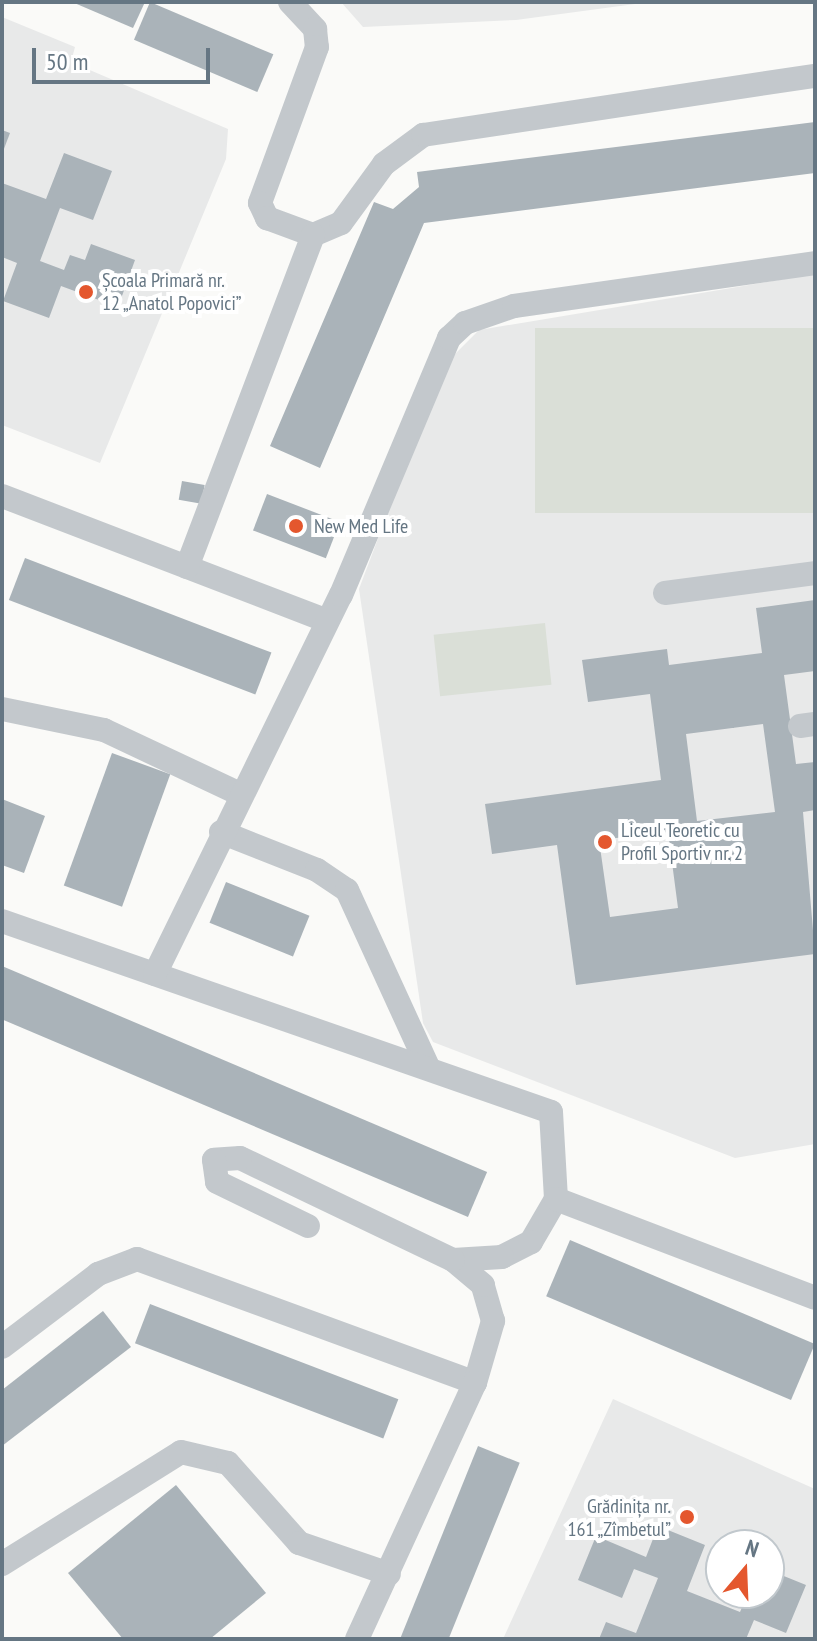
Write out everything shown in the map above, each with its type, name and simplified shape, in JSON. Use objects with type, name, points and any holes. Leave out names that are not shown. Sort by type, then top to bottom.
[{"type":"lane","points":[[290,2],[315,29],[317,47],[260,203],[267,218],[313,235],[341,223],[384,164],[423,135],[815,76]]},
{"type":"lane","points":[[187,567],[313,235]]},
{"type":"lane","points":[[155,974],[221,832],[327,621],[432,364],[465,323],[514,306],[815,263]]},
{"type":"lane","points":[[2,496],[327,621]]},
{"type":"lane","points":[[665,593],[815,573]]},
{"type":"lane","points":[[2,709],[104,730],[240,794]]},
{"type":"lane","points":[[221,832],[317,870],[347,890],[427,1065]]},
{"type":"lane","points":[[2,921],[427,1065],[551,1112],[556,1199],[531,1242],[502,1257],[453,1260]]},
{"type":"lane","points":[[308,1226],[217,1182],[214,1160],[240,1158],[453,1260],[493,1302],[475,1383],[357,1639]]},
{"type":"lane","points":[[556,1199],[815,1298]]},
{"type":"lane","points":[[2,1347],[98,1274],[137,1259],[475,1383]]},
{"type":"lane","points":[[2,1564],[181,1452],[228,1463],[299,1543],[389,1574]]},
{"type":"shaded area","points":[[341,2],[650,2],[516,20],[363,27]]},
{"type":"shaded area","name":"Școala Primară nr. 12 „Anatol Popovici”","points":[[2,17],[75,47],[71,62],[228,129],[226,159],[100,463],[2,425]]},
{"type":"shaded area","name":"Liceul Teoretic cu Profil Sportiv nr. 2","points":[[815,274],[815,1144],[735,1158],[433,1042],[423,1023],[359,589],[443,366],[479,330]]},
{"type":"shaded area","points":[[535,328],[815,328],[815,513],[535,513]]},
{"type":"shaded area","points":[[545,623],[551,685],[440,696],[434,635]]},
{"type":"shaded area","name":"Grădinița nr. 161 „Zîmbetul”","points":[[613,1399],[815,1489],[815,1639],[503,1639]]},
{"type":"building","points":[[72,2],[145,2],[133,28]]},
{"type":"building","points":[[150,2],[273,54],[257,92],[134,40]]},
{"type":"building","points":[[815,122],[815,173],[424,223],[320,468],[270,446],[374,202],[393,209],[419,187],[417,172]]},
{"type":"building","points":[[2,130],[10,133],[2,154]]},
{"type":"building","points":[[64,153],[112,171],[93,220],[60,208],[40,261],[64,270],[70,255],[85,260],[91,244],[135,260],[118,307],[61,286],[49,318],[3,301],[17,263],[2,257],[2,183],[46,199]]},
{"type":"building","points":[[182,481],[205,485],[201,504],[179,500]]},
{"type":"building","name":"New Med Life","points":[[267,494],[340,522],[326,558],[253,530]]},
{"type":"building","points":[[25,558],[271,653],[255,695],[9,600]]},
{"type":"building","points":[[815,600],[815,671],[784,675],[796,764],[815,762],[815,810],[803,812],[815,954],[576,985],[557,845],[492,854],[485,804],[661,780],[650,694],[588,702],[582,660],[667,649],[669,665],[762,653],[756,608]],"holes":[[[763,724],[775,812],[697,821],[686,734]],[[668,832],[678,908],[610,917],[599,840]]]},
{"type":"building","points":[[112,753],[170,774],[122,907],[64,885]]},
{"type":"building","points":[[2,799],[45,816],[24,873],[2,865]]},
{"type":"building","points":[[226,882],[309,916],[293,957],[210,923]]},
{"type":"building","points":[[2,966],[487,1172],[468,1217],[2,1019]]},
{"type":"building","points":[[570,1240],[815,1344],[791,1400],[546,1296]]},
{"type":"building","points":[[150,1304],[398,1399],[383,1439],[135,1343]]},
{"type":"building","points":[[103,1311],[131,1347],[2,1446],[2,1390]]},
{"type":"building","points":[[478,1446],[520,1463],[449,1639],[400,1639]]},
{"type":"building","points":[[176,1485],[266,1593],[210,1639],[123,1639],[68,1573]]},
{"type":"building","points":[[658,1526],[705,1545],[687,1591],[705,1598],[705,1609],[740,1612],[741,1609],[785,1609],[785,1576],[806,1585],[786,1633],[754,1620],[746,1639],[599,1639],[606,1622],[636,1633],[658,1578],[634,1569],[622,1598],[578,1580],[596,1536],[646,1557]]},
{"type":"place","name":"Școala Primară nr. 12 „Anatol Popovici”","points":[[86,292]]},
{"type":"place","name":"New Med Life","points":[[296,526]]},
{"type":"place","name":"Liceul Teoretic cu Profil Sportiv nr. 2","points":[[605,842]]},
{"type":"place","name":"Grădinița nr. 161 „Zîmbetul”","points":[[687,1517]]}]
